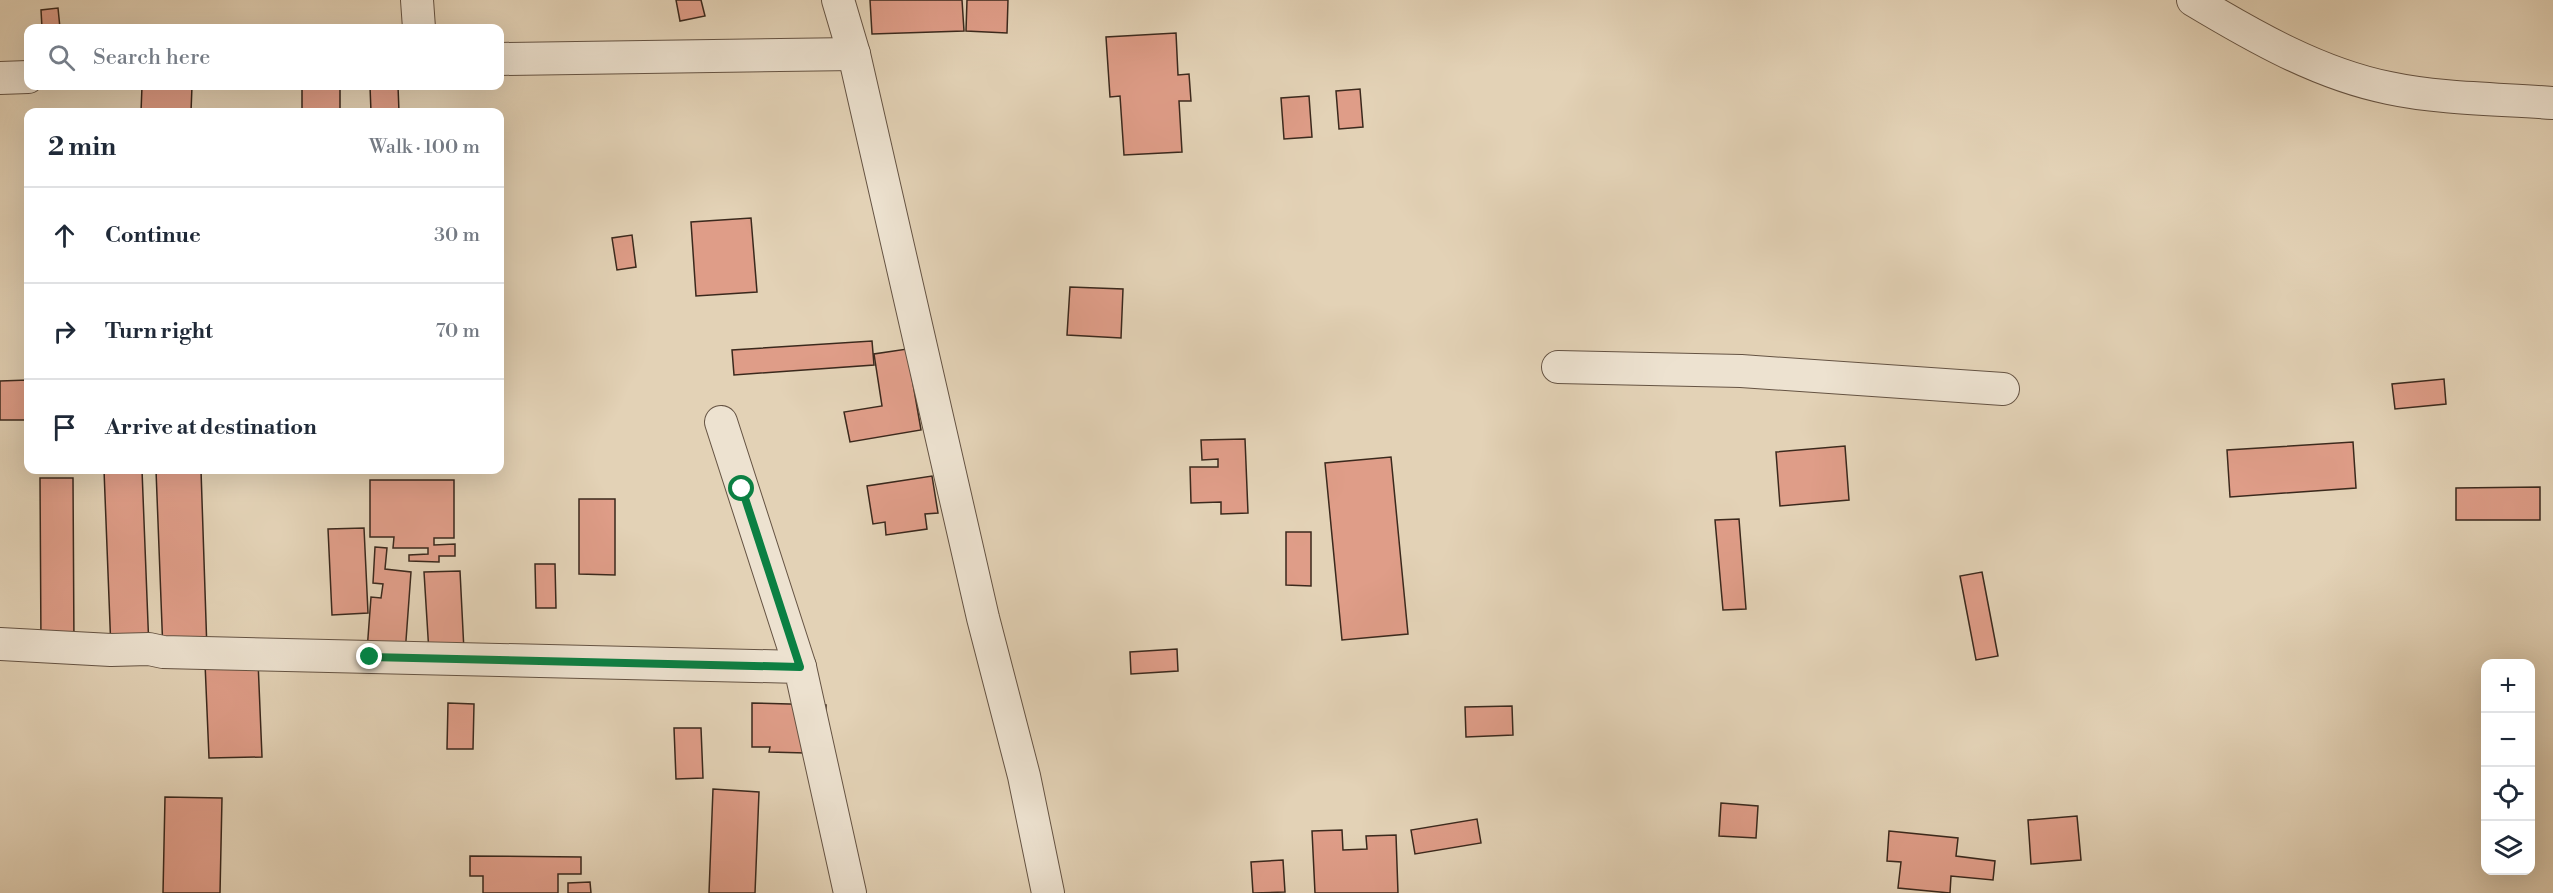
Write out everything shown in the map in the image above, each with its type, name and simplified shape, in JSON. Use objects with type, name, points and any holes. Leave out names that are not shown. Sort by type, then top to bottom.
[{"type":"street","points":[[417,0],[419,24]]},
{"type":"street","points":[[838,0],[854,54],[982,618],[1024,776],[1048,893]]},
{"type":"street","points":[[2193,0],[2249,33],[2311,61],[2331,70],[2388,88],[2553,103]]},
{"type":"street","points":[[504,59],[854,54]]},
{"type":"street","points":[[0,78],[24,77]]},
{"type":"street","points":[[1558,367],[1741,371],[2002,389]]},
{"type":"street","points":[[721,422],[800,667],[850,893]]},
{"type":"street","points":[[0,644],[111,650],[149,649],[163,652],[800,667]]},
{"type":"building","points":[[676,0],[701,0],[705,16],[680,21]]},
{"type":"building","points":[[870,0],[962,0],[964,31],[872,34]]},
{"type":"building","points":[[967,0],[1008,0],[1007,33],[966,31]]},
{"type":"building","points":[[58,8],[60,24],[42,24],[41,10]]},
{"type":"building","points":[[1176,33],[1178,75],[1189,74],[1191,101],[1179,101],[1182,152],[1124,155],[1120,96],[1110,97],[1106,37]]},
{"type":"building","points":[[1360,89],[1363,127],[1339,129],[1336,91]]},
{"type":"building","points":[[142,90],[192,90],[191,108],[141,108]]},
{"type":"building","points":[[302,90],[340,90],[340,108],[302,108]]},
{"type":"building","points":[[370,90],[398,90],[399,108],[371,108]]},
{"type":"building","points":[[1309,96],[1312,137],[1284,139],[1281,98]]},
{"type":"building","points":[[751,218],[757,292],[696,296],[691,222]]},
{"type":"building","points":[[632,235],[636,267],[617,270],[612,238]]},
{"type":"building","points":[[1070,287],[1123,289],[1121,338],[1067,335]]},
{"type":"building","points":[[872,341],[874,365],[734,375],[732,350]]},
{"type":"building","points":[[907,349],[921,430],[850,442],[844,412],[882,406],[874,354]]},
{"type":"building","points":[[2444,379],[2446,404],[2395,409],[2392,384]]},
{"type":"building","points":[[24,380],[24,420],[0,420],[0,381]]},
{"type":"building","points":[[1245,439],[1248,513],[1221,514],[1221,502],[1191,503],[1190,467],[1218,467],[1218,459],[1202,460],[1201,440]]},
{"type":"building","points":[[2353,442],[2356,488],[2230,497],[2227,450]]},
{"type":"building","points":[[1845,446],[1849,500],[1780,506],[1776,452]]},
{"type":"building","points":[[1391,457],[1408,634],[1342,640],[1325,463]]},
{"type":"building","points":[[104,474],[142,474],[149,649],[111,650]]},
{"type":"building","points":[[156,474],[201,474],[207,651],[163,652]]},
{"type":"building","points":[[932,476],[938,513],[925,514],[927,529],[886,535],[885,522],[873,524],[867,486]]},
{"type":"building","points":[[40,478],[73,478],[74,647],[41,647]]},
{"type":"building","points":[[370,480],[454,480],[454,538],[434,538],[434,545],[455,544],[455,556],[439,556],[439,562],[409,561],[409,555],[428,554],[428,548],[393,548],[394,537],[370,537]]},
{"type":"building","points":[[2540,487],[2540,520],[2456,520],[2456,488]]},
{"type":"building","points":[[579,499],[615,499],[615,575],[579,574]]},
{"type":"building","points":[[1739,519],[1746,609],[1723,610],[1715,520]]},
{"type":"building","points":[[364,528],[368,613],[332,615],[328,529]]},
{"type":"building","points":[[1286,532],[1311,532],[1311,586],[1286,585]]},
{"type":"building","points":[[375,547],[387,548],[385,569],[411,572],[405,654],[367,651],[371,597],[381,598],[383,584],[373,583]]},
{"type":"building","points":[[535,564],[555,564],[556,608],[536,608]]},
{"type":"building","points":[[460,571],[464,651],[429,653],[424,572]]},
{"type":"building","points":[[1982,572],[1998,656],[1976,660],[1960,576]]},
{"type":"building","points":[[1177,649],[1178,671],[1131,674],[1130,652]]},
{"type":"building","points":[[258,661],[262,757],[209,758],[205,663]]},
{"type":"building","points":[[448,703],[474,704],[473,749],[447,749]]},
{"type":"building","points":[[752,703],[826,705],[825,743],[806,753],[769,752],[770,747],[752,747]]},
{"type":"building","points":[[1512,706],[1513,735],[1466,737],[1465,707]]},
{"type":"building","points":[[674,728],[701,728],[703,778],[676,779]]},
{"type":"building","points":[[713,789],[759,792],[755,893],[709,893]]},
{"type":"building","points":[[165,797],[222,798],[220,893],[163,893]]},
{"type":"building","points":[[1721,803],[1758,806],[1756,838],[1719,836]]},
{"type":"building","points":[[2077,816],[2081,860],[2031,864],[2028,820]]},
{"type":"building","points":[[1477,819],[1481,843],[1415,854],[1411,830]]},
{"type":"building","points":[[1342,830],[1343,850],[1367,849],[1366,836],[1396,835],[1398,893],[1315,893],[1312,831]]},
{"type":"building","points":[[1889,831],[1958,838],[1956,856],[1995,861],[1993,880],[1951,876],[1950,893],[1898,888],[1901,862],[1887,861]]},
{"type":"building","points":[[470,856],[581,857],[581,874],[558,874],[558,893],[483,893],[483,876],[470,876]]},
{"type":"building","points":[[1283,860],[1285,892],[1253,893],[1251,862]]},
{"type":"building","points":[[590,882],[591,893],[568,893],[568,883]]},
{"type":"route","points":[[370,657],[800,667],[742,489]]}]
